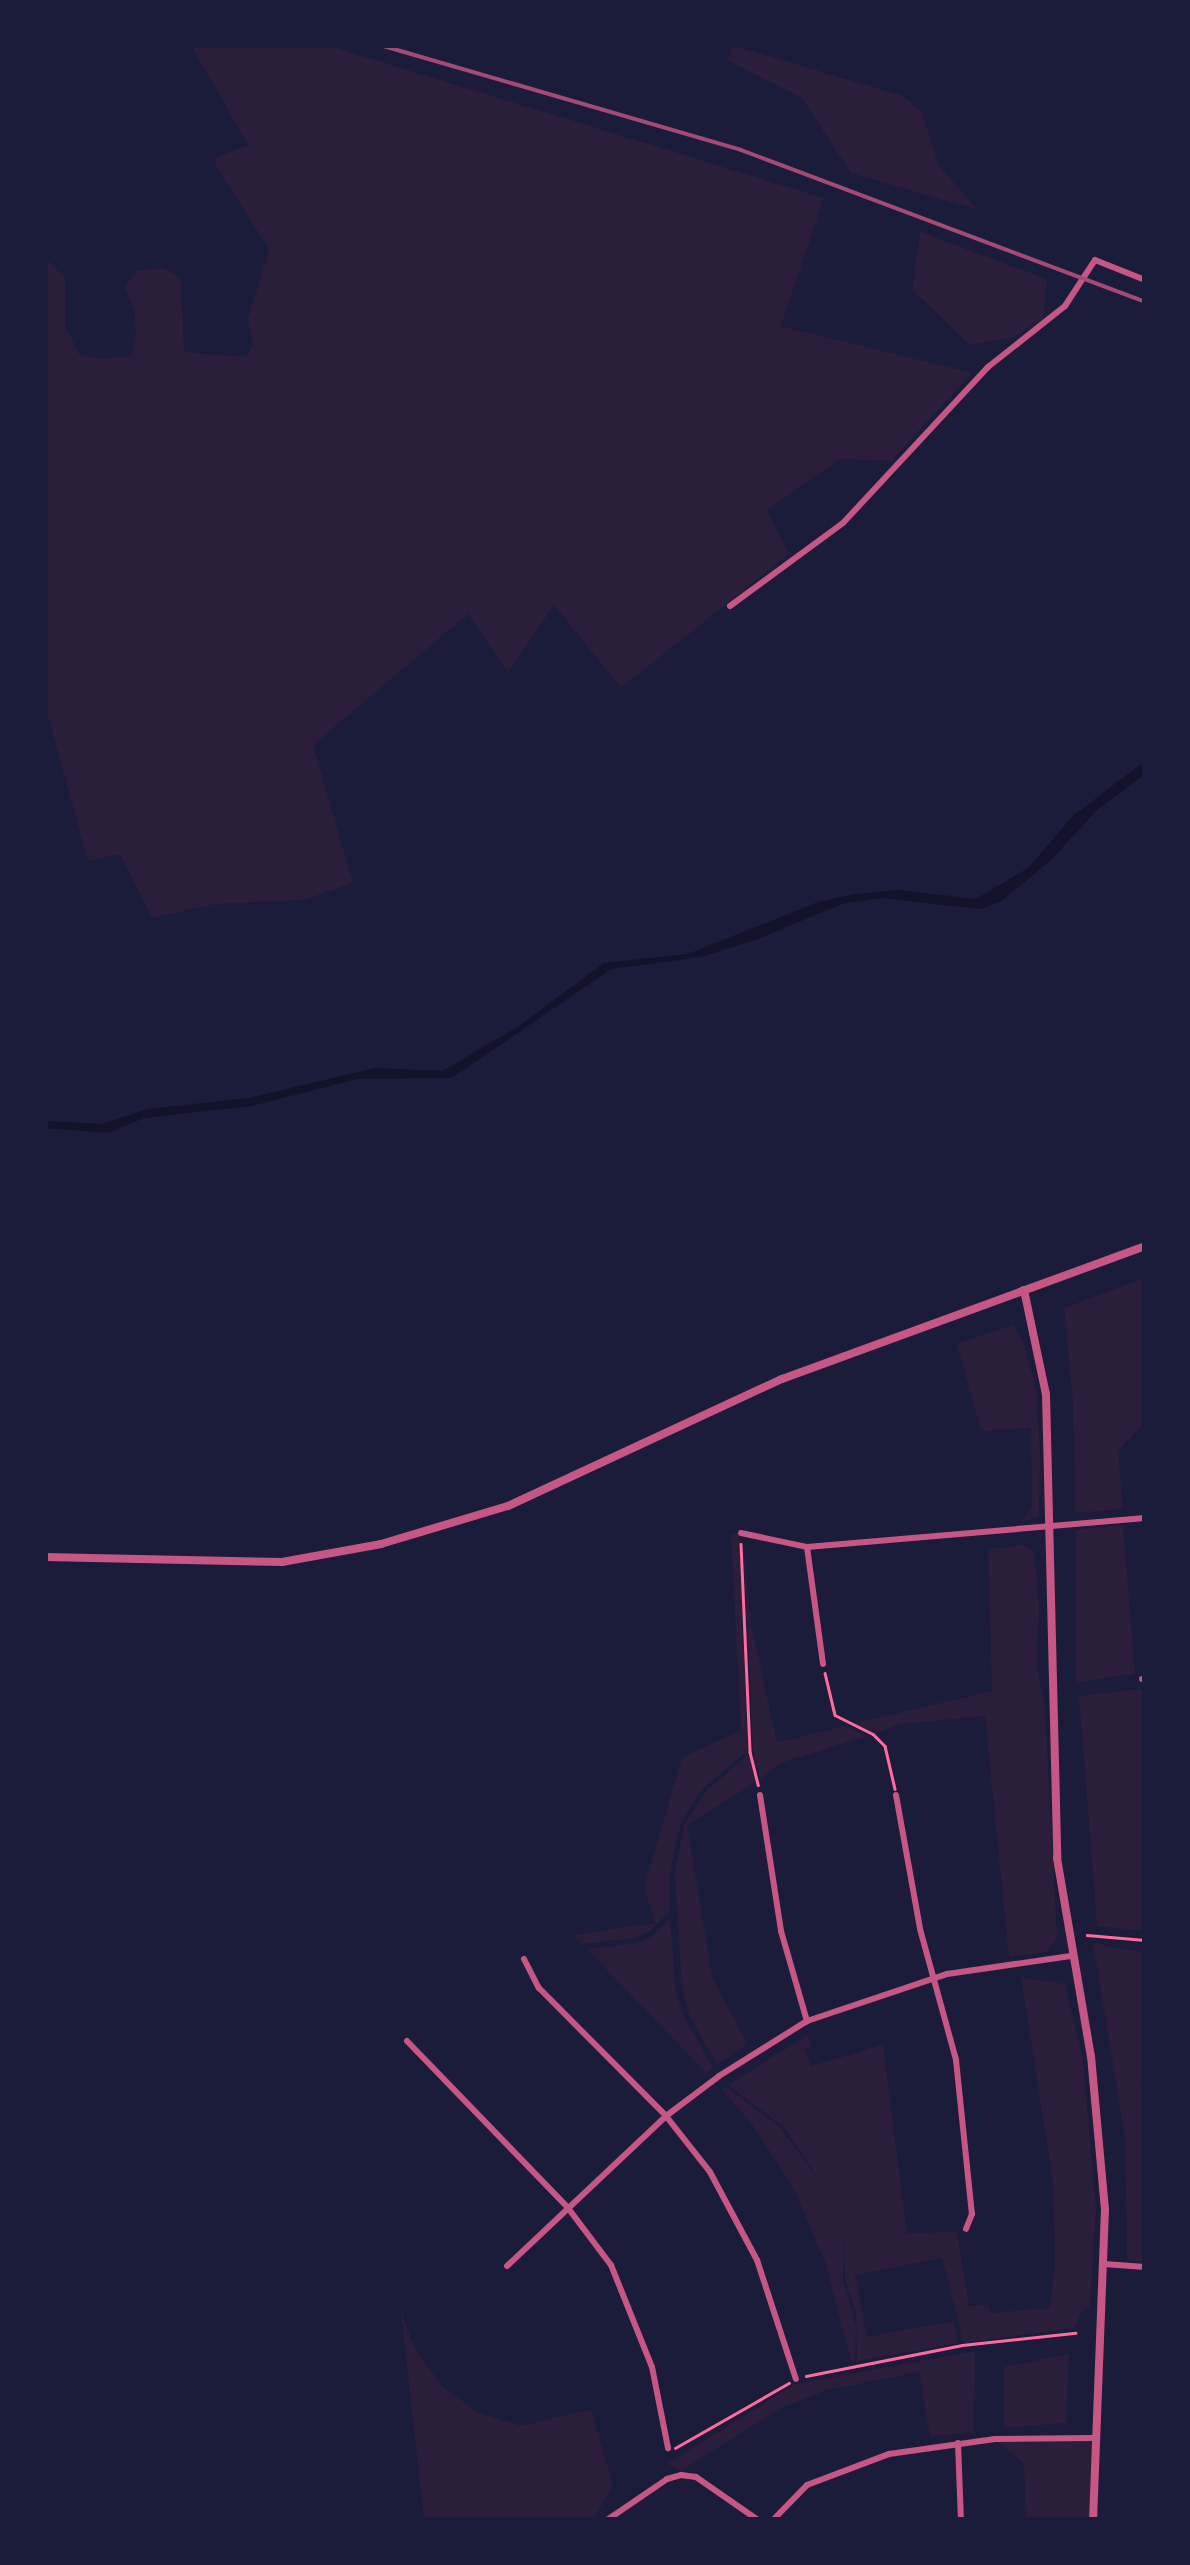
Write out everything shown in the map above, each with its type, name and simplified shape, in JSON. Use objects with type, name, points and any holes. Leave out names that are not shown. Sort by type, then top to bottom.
[{"type":"street","points":[[730,606],[843,523],[988,367],[1066,306],[1095,260],[1145,280]]},
{"type":"street","points":[[45,1557],[282,1562],[381,1544],[554,1488],[782,1379],[1145,1246]]},
{"type":"street","points":[[1024,1290],[1046,1394],[1053,1807],[1071,1956],[1100,2128],[1104,2264],[1092,2520]]},
{"type":"street","points":[[741,1533],[807,1546],[1050,1527],[1104,1518],[1145,1518]]},
{"type":"street","points":[[807,1546],[823,1664]]},
{"type":"street","points":[[760,1795],[781,1931],[808,2021]]},
{"type":"street","points":[[896,1795],[933,1978],[956,2060],[972,2214],[966,2229]]},
{"type":"street","points":[[506,2266],[666,2116],[719,2076],[808,2021],[933,1978],[1071,1956]]},
{"type":"street","points":[[524,1959],[539,1988],[666,2116],[710,2172],[757,2260],[796,2379]]},
{"type":"street","points":[[406,2041],[568,2208],[611,2265],[652,2367],[668,2448]]},
{"type":"street","points":[[1104,2264],[1145,2267]]},
{"type":"street","points":[[772,2520],[808,2485],[841,2469],[889,2454],[958,2443],[1094,2438]]},
{"type":"street","points":[[958,2443],[960,2520]]},
{"type":"street","points":[[607,2520],[667,2479],[681,2476],[696,2477],[758,2520]]},
{"type":"path","points":[[741,1533],[750,1752],[760,1795]]},
{"type":"path","points":[[823,1664],[832,1708],[848,1724],[873,1734],[885,1746],[896,1795]]},
{"type":"path","points":[[1087,1935],[1145,1940]]},
{"type":"path","points":[[668,2448],[682,2447],[796,2379],[962,2345],[1075,2333]]},
{"type":"shaded area","points":[[191,45],[330,46],[824,198],[781,326],[972,373],[891,461],[840,459],[767,510],[789,554],[621,688],[554,605],[508,673],[468,614],[313,745],[353,883],[303,900],[215,904],[152,918],[120,854],[88,861],[45,705],[45,258],[65,278],[65,325],[79,354],[101,359],[131,356],[136,334],[134,309],[124,287],[138,271],[163,268],[181,278],[184,352],[246,357],[253,344],[248,319],[269,249],[215,164],[216,158],[248,145]]},
{"type":"shaded area","points":[[732,45],[903,96],[922,112],[939,166],[978,210],[851,173],[801,97],[727,60]]},
{"type":"shaded area","points":[[920,232],[1047,279],[1043,318],[1013,338],[970,345],[912,290]]},
{"type":"shaded area","points":[[1145,761],[1145,774],[1097,810],[1050,861],[1000,902],[980,909],[881,898],[842,904],[758,939],[701,957],[611,969],[452,1078],[357,1079],[251,1106],[144,1118],[108,1133],[45,1128],[45,1121],[102,1124],[148,1109],[249,1098],[375,1068],[443,1071],[519,1026],[604,963],[688,954],[818,902],[855,894],[899,890],[976,899],[1028,868],[1073,816]]},
{"type":"shaded area","points":[[1145,1278],[1145,1422],[1118,1451],[1123,1509],[1075,1513],[1073,1402],[1064,1308]]},
{"type":"shaded area","points":[[1013,1325],[1024,1344],[1037,1394],[1040,1455],[1039,1516],[1020,1523],[1032,1507],[1031,1428],[981,1431],[957,1344]]},
{"type":"shaded area","points":[[1123,1525],[1135,1674],[1076,1682],[1076,1530]]},
{"type":"shaded area","points":[[739,1533],[748,1751],[703,1788],[681,1823],[670,1872],[670,1911],[650,1931],[635,1938],[582,1944],[573,1935],[655,1923],[644,1887],[682,1758],[741,1730],[731,1534]]},
{"type":"shaded area","points":[[743,1542],[751,1624],[777,1742],[846,1726],[867,1736],[781,1763],[760,1779],[753,1752]]},
{"type":"shaded area","points":[[1024,1545],[1034,1553],[1039,1603],[1037,1668],[1045,1705],[1057,1938],[1047,1952],[1009,1957],[985,1716],[901,1724],[876,1733],[852,1724],[992,1691],[988,1549]]},
{"type":"shaded area","points":[[1145,1688],[1144,1931],[1097,1926],[1079,1696]]},
{"type":"shaded area","points":[[748,1755],[756,1782],[687,1825],[712,1976],[747,2044],[717,2065],[689,2015],[682,1988],[675,1872],[684,1824],[707,1790]]},
{"type":"shaded area","points":[[670,1918],[676,1992],[684,2017],[713,2067],[706,2073],[587,1949],[636,1943],[653,1936]]},
{"type":"shaded area","points":[[1093,1943],[1145,1953],[1145,2066],[1141,2085],[1145,2093],[1145,2262],[1127,2260],[1125,2137]]},
{"type":"shaded area","points":[[1021,1977],[1065,1984],[1083,2059],[1096,2208],[1090,2306],[1081,2313],[1075,2328],[964,2343],[942,2258],[855,2275],[867,2337],[954,2321],[959,2343],[857,2361],[856,2313],[845,2279],[845,2239],[843,2279],[856,2326],[855,2361],[851,2361],[825,2262],[793,2187],[751,2123],[722,2090],[726,2087],[781,2128],[825,2189],[784,2127],[728,2085],[808,2035],[811,2046],[804,2049],[811,2066],[883,2045],[907,2233],[957,2232],[969,2306],[988,2305],[990,2313],[1050,2308],[1055,2262],[1053,2182]]},
{"type":"shaded area","points":[[401,2311],[415,2349],[442,2386],[477,2412],[521,2426],[591,2409],[613,2486],[593,2520],[424,2520]]},
{"type":"shaded area","points":[[975,2351],[974,2433],[930,2436],[919,2372],[827,2390],[781,2408],[682,2470],[667,2464],[795,2384]]},
{"type":"shaded area","points":[[1069,2354],[1066,2423],[1004,2428],[1004,2367]]},
{"type":"shaded area","points":[[1094,2438],[1092,2520],[1026,2520],[1024,2464],[995,2439]]},
{"type":"railway","points":[[380,45],[741,150],[1145,302]]}]
